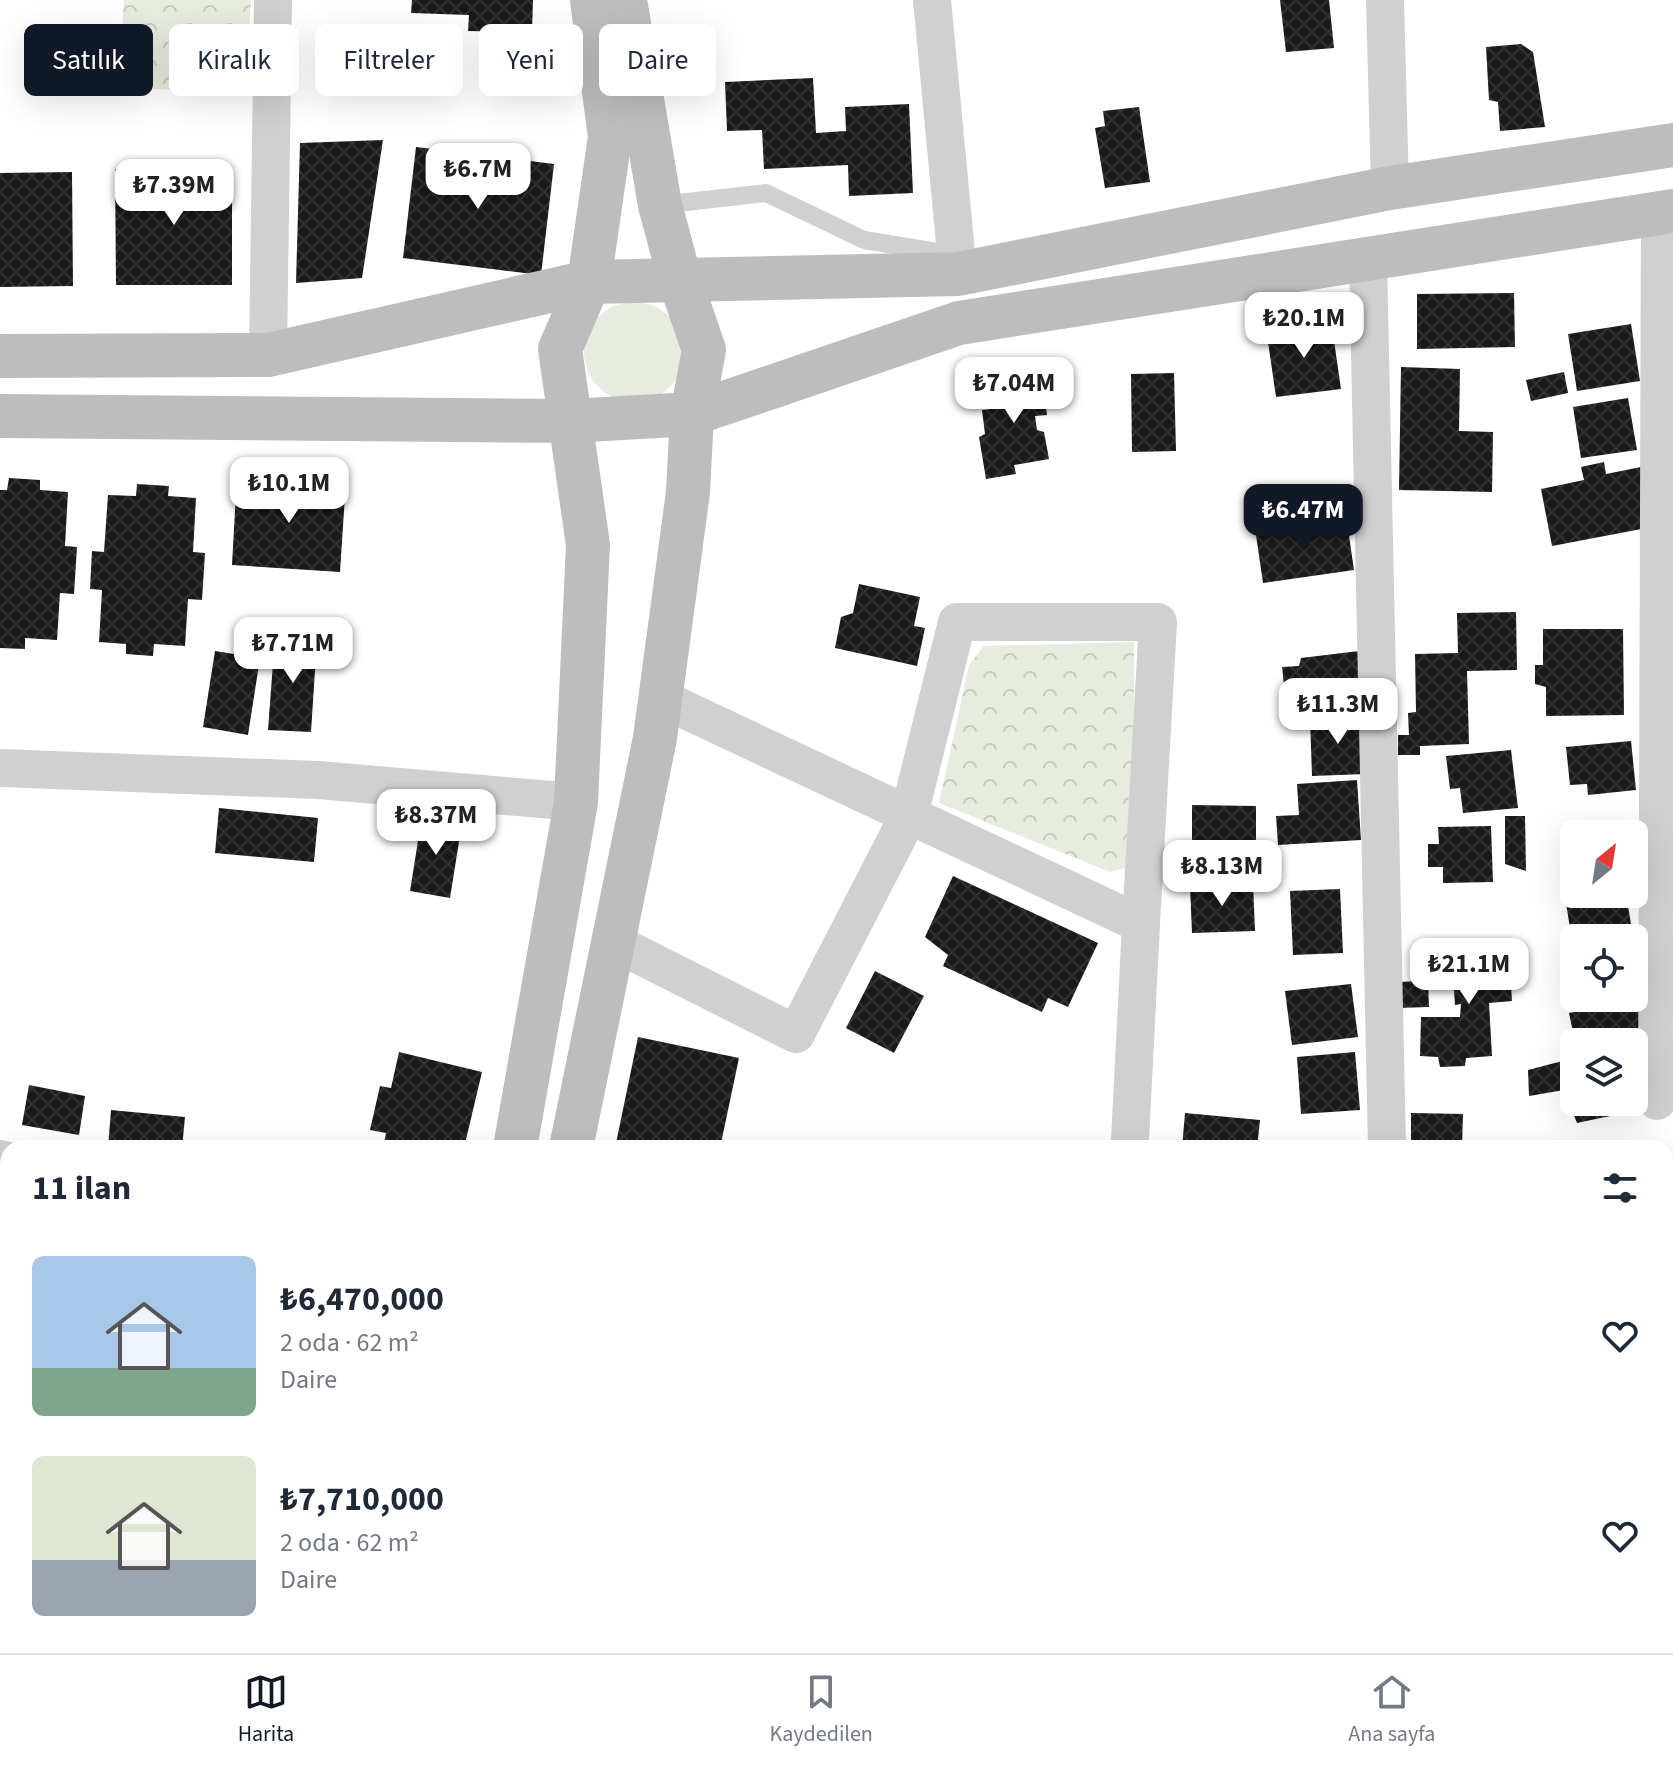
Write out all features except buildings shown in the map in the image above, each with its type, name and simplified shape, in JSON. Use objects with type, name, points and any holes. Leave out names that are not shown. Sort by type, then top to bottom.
[{"type":"main road","points":[[516,1140],[576,802],[588,545],[560,349],[589,282],[610,137],[592,0]]},
{"type":"main road","points":[[573,1140],[655,738],[688,492],[692,414],[704,350],[680,280],[660,205],[625,0]]},
{"type":"main road","points":[[0,356],[268,355],[589,282],[680,280],[957,264],[1390,188],[1673,145]]},
{"type":"main road","points":[[0,416],[570,421],[692,414],[959,323],[1666,212]]},
{"type":"street","points":[[268,355],[273,0]]},
{"type":"street","points":[[932,0],[957,264]]},
{"type":"street","points":[[1385,0],[1390,188]]},
{"type":"street","points":[[1657,1101],[1666,212]]},
{"type":"street","points":[[1368,260],[1387,1140]]},
{"type":"street","points":[[613,942],[796,1034],[909,815],[957,622],[1158,622],[1130,1140]]},
{"type":"street","points":[[660,698],[1141,924]]},
{"type":"street","points":[[0,768],[318,780],[576,802]]},
{"type":"lane","points":[[660,205],[766,193],[864,240],[957,264]]},
{"type":"green space","points":[[124,0],[251,0],[249,24],[169,24],[169,90],[153,89],[153,24],[122,24]]},
{"type":"green space","points":[[634,302],[653,306],[669,317],[680,333],[684,352],[680,371],[669,387],[653,398],[634,402],[615,398],[599,387],[588,371],[584,352],[588,333],[599,317],[615,306]]},
{"type":"green space","points":[[1134,642],[1135,865],[1110,872],[939,803],[969,665],[984,646]]}]
